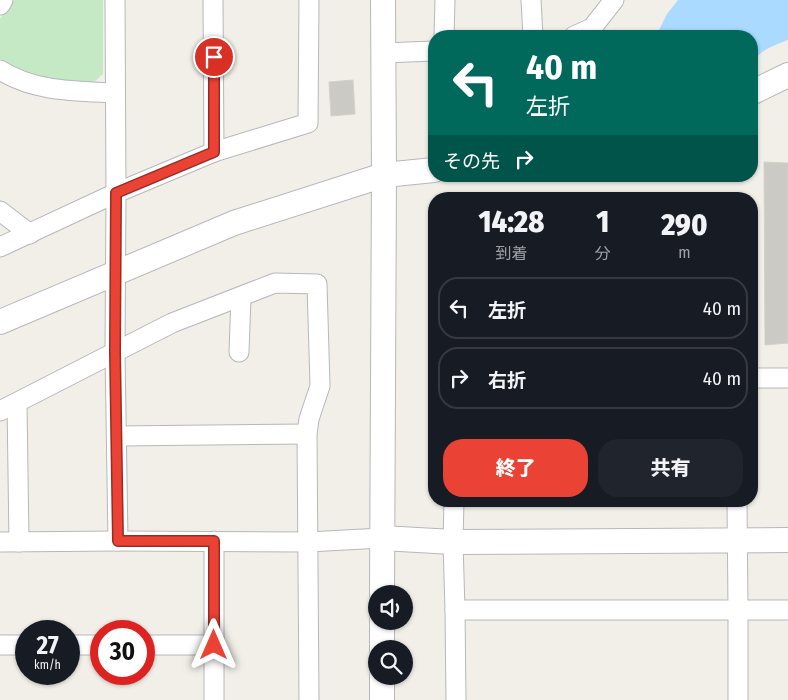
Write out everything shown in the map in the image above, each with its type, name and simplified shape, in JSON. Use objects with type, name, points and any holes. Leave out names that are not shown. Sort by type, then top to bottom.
[{"type":"street","points":[[0,5],[4,0]]},
{"type":"street","points":[[115,0],[115,352],[118,541]]},
{"type":"street","points":[[213,0],[214,152]]},
{"type":"street","points":[[0,247],[116,193],[214,152],[308,123],[309,0]]},
{"type":"street","points":[[382,585],[383,0]]},
{"type":"street","points":[[444,30],[445,0]]},
{"type":"street","points":[[531,0],[533,30]]},
{"type":"street","points":[[588,30],[592,28],[614,0]]},
{"type":"street","points":[[383,53],[428,51]]},
{"type":"street","points":[[0,70],[18,79],[51,89],[115,93]]},
{"type":"street","points":[[758,90],[788,75]]},
{"type":"street","points":[[0,322],[234,223],[384,175],[428,171]]},
{"type":"street","points":[[0,211],[30,234]]},
{"type":"street","points":[[19,542],[8,407],[172,323],[275,283],[317,284],[320,386],[309,419],[307,434],[309,700]]},
{"type":"street","points":[[239,352],[241,297]]},
{"type":"street","points":[[758,378],[788,378]]},
{"type":"street","points":[[117,436],[307,434]]},
{"type":"street","points":[[454,507],[456,700]]},
{"type":"street","points":[[737,507],[738,700]]},
{"type":"street","points":[[0,542],[308,542],[382,538],[453,542],[788,540]]},
{"type":"street","points":[[214,541],[214,700]]},
{"type":"street","points":[[455,610],[788,610]]},
{"type":"street","points":[[0,645],[15,645]]},
{"type":"street","points":[[155,645],[214,645]]},
{"type":"street","points":[[382,685],[382,700]]},
{"type":"green space","points":[[14,0],[103,0],[103,74],[93,83],[56,79],[34,75],[11,66],[0,59],[0,19]]},
{"type":"water","points":[[678,0],[788,0],[788,40],[762,52],[758,56],[758,30],[659,30],[667,14]]},
{"type":"building","points":[[353,80],[355,114],[331,116],[329,82]]},
{"type":"building","points":[[764,162],[788,163],[788,343],[765,345]]},
{"type":"route","points":[[214,57],[214,152],[116,193],[115,352],[118,541],[214,541],[214,645]]}]
